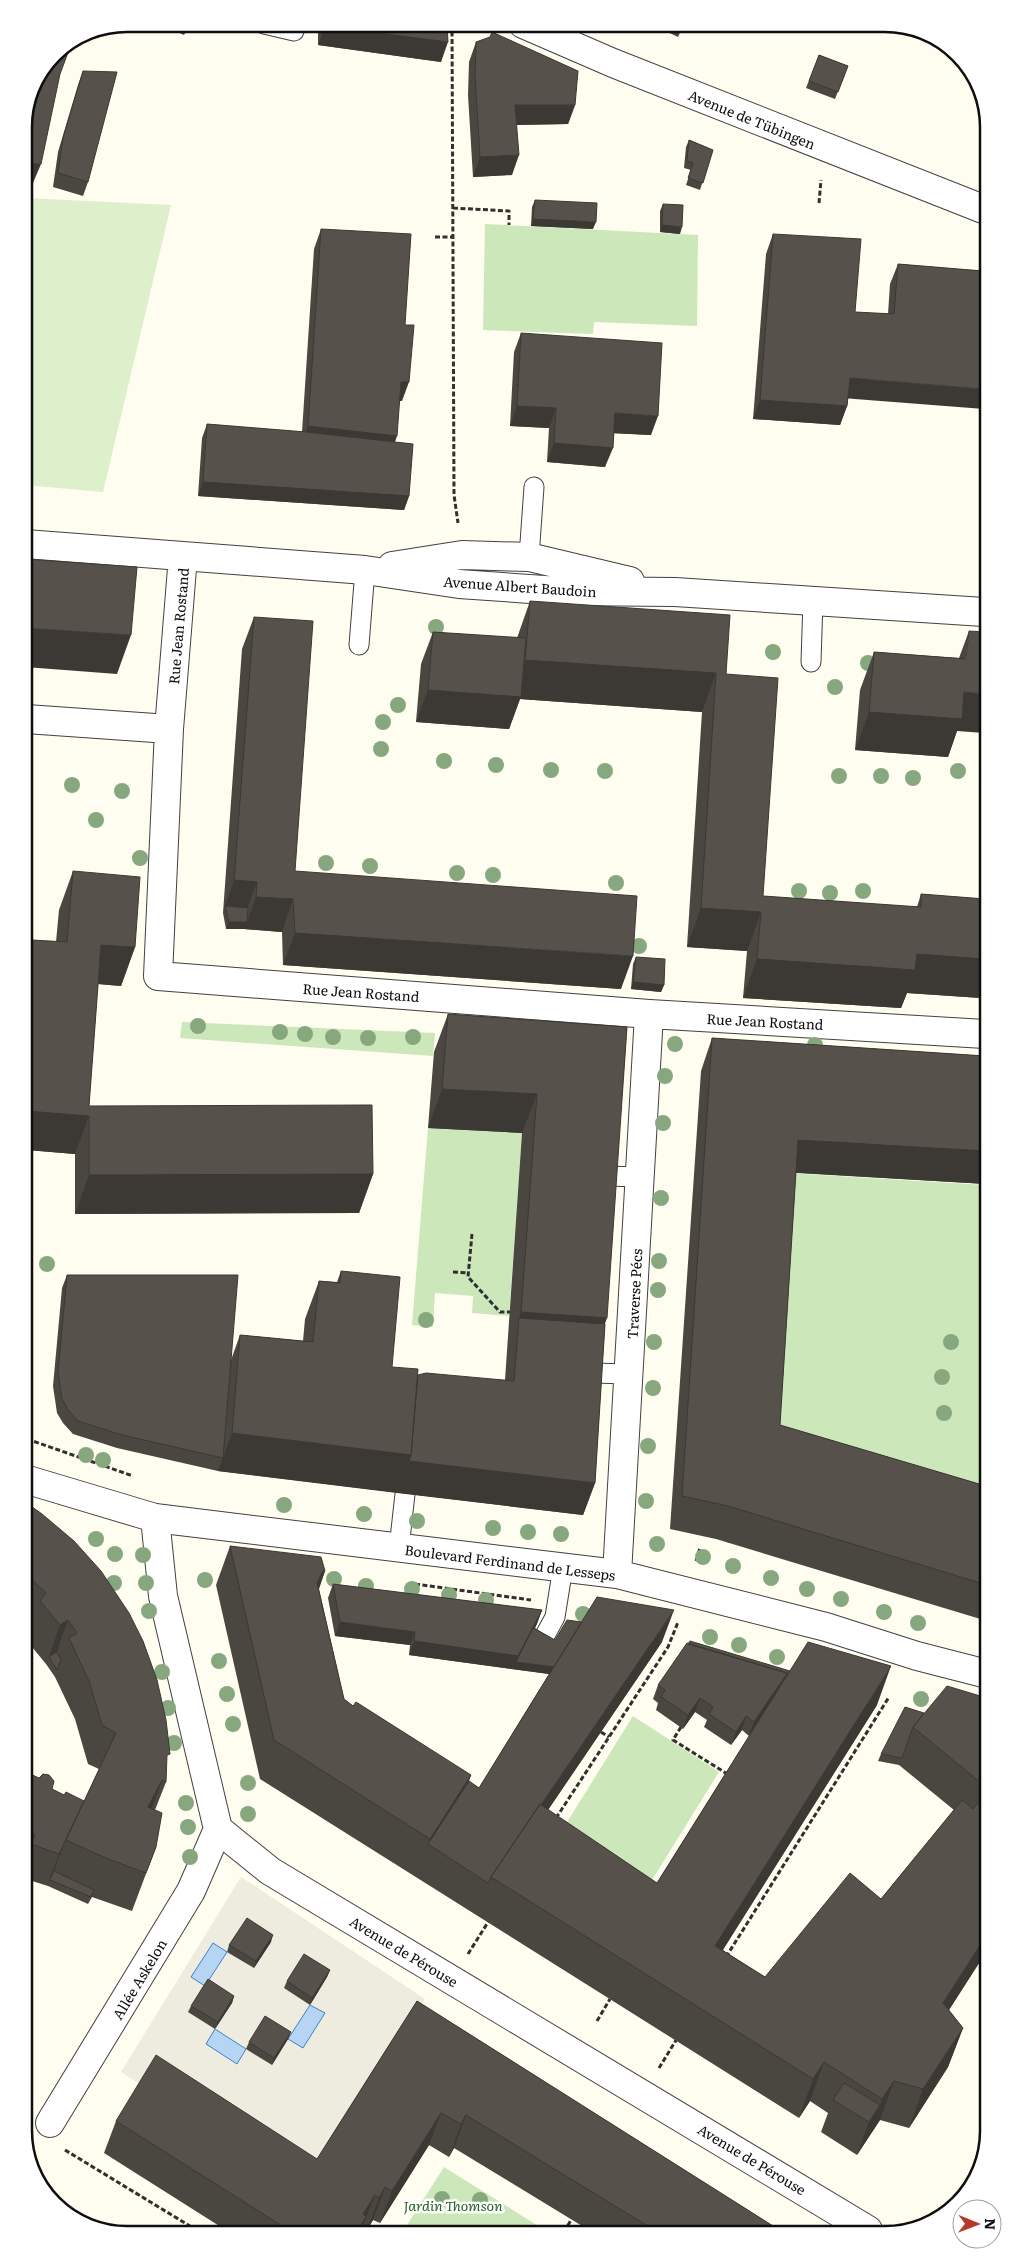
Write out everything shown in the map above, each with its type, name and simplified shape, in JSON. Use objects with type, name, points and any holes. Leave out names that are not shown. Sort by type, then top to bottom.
[{"type":"street","name":"Avenue de Tübingen","points":[[544,33],[980,208]]},
{"type":"street","name":"Avenue Albert Baudoin","points":[[33,545],[365,570],[459,584],[559,591],[675,592],[980,612]]},
{"type":"street","name":"Avenue Albert Baudoin","points":[[365,570],[462,555],[529,557],[675,592]]},
{"type":"street","name":"Rue Jean Rostand","points":[[183,556],[170,729],[158,976],[649,1014],[980,1034]]},
{"type":"street","points":[[33,719],[170,729]]},
{"type":"street","name":"Traverse Pécs","points":[[617,1574],[649,1014]]},
{"type":"street","name":"Boulevard Ferdinand de Lesseps","points":[[32,1481],[155,1518],[617,1574],[826,1627],[917,1656],[980,1672]]},
{"type":"street","points":[[155,1518],[163,1596],[218,1829]]},
{"type":"street","name":"Allée Askelon","points":[[50,2124],[191,1891],[218,1829]]},
{"type":"street","name":"Avenue de Pérouse","points":[[218,1829],[270,1871],[861,2226]]},
{"type":"lane","points":[[529,557],[534,487]]},
{"type":"lane","points":[[359,645],[365,570]]},
{"type":"lane","points":[[811,662],[813,600]]},
{"type":"lane","points":[[606,1176],[640,1178]]},
{"type":"lane","points":[[592,1372],[629,1374]]},
{"type":"lane","points":[[399,1548],[405,1494]]},
{"type":"lane","points":[[542,1641],[555,1617],[563,1568]]},
{"type":"path","points":[[452,33],[454,495]]},
{"type":"path","points":[[819,203],[822,180]]},
{"type":"path","points":[[454,208],[509,210],[509,225]]},
{"type":"path","points":[[434,237],[454,237]]},
{"type":"path","points":[[472,1234],[468,1277],[500,1312],[510,1312]]},
{"type":"path","points":[[453,1272],[468,1273]]},
{"type":"path","points":[[411,1584],[557,1603]]},
{"type":"path","points":[[669,1619],[688,1623]]},
{"type":"path","points":[[552,1825],[668,1647],[674,1633]]},
{"type":"path","points":[[722,1964],[889,1698]]},
{"type":"path","points":[[681,1727],[674,1740],[729,1775]]},
{"type":"path","points":[[601,1732],[609,1737]]},
{"type":"path","points":[[724,1783],[734,1767]]},
{"type":"path","points":[[488,1923],[493,1915]]},
{"type":"path","points":[[597,2021],[610,1999]]},
{"type":"path","points":[[663,2061],[681,2032]]},
{"type":"path","points":[[50,2124],[66,2151],[190,2226]]},
{"type":"path","points":[[568,2226],[571,2220]]},
{"type":"green space","points":[[33,198],[171,205],[103,492],[33,486]]},
{"type":"green space","points":[[485,224],[698,235],[697,326],[594,322],[593,334],[483,330]]},
{"type":"green space","points":[[182,1022],[435,1033],[433,1056],[180,1038]]},
{"type":"green space","points":[[428,1128],[522,1133],[509,1316],[472,1313],[473,1296],[435,1293],[433,1327],[412,1325]]},
{"type":"green space","points":[[786,1173],[980,1185],[980,1509],[769,1457]]},
{"type":"green space","points":[[633,1716],[719,1772],[631,1914],[546,1856]]},
{"type":"green space","name":"Jardin Thomson","points":[[444,2167],[538,2226],[406,2226]]},
{"type":"shaded area","points":[[241,1877],[425,1999],[306,2191],[121,2072]]},
{"type":"water","points":[[213,1943],[227,1952],[205,1986],[191,1977]]},
{"type":"water","points":[[310,2005],[325,2013],[303,2048],[288,2039]]},
{"type":"water","points":[[215,2029],[246,2049],[237,2064],[206,2044]]},
{"type":"building","points":[[379,33],[448,33],[448,42]]},
{"type":"building","points":[[492,33],[494,33],[578,71],[575,105],[515,105],[519,155],[480,157],[475,76],[476,42],[490,37]]},
{"type":"building","points":[[68,54],[60,74],[41,164],[33,164],[34,109],[45,80]]},
{"type":"building","points":[[819,55],[848,66],[838,92],[809,81]]},
{"type":"building","points":[[83,71],[117,72],[88,182],[58,173],[63,138]]},
{"type":"building","points":[[689,140],[713,150],[703,183],[688,178],[693,163],[687,161]]},
{"type":"building","points":[[535,200],[597,203],[596,222],[533,219]]},
{"type":"building","points":[[663,204],[683,205],[682,227],[662,225]]},
{"type":"building","points":[[321,229],[411,234],[405,325],[414,325],[409,382],[401,382],[397,436],[308,426]]},
{"type":"building","points":[[773,234],[861,239],[855,312],[894,314],[898,264],[980,271],[980,389],[850,378],[847,406],[760,400]]},
{"type":"building","points":[[521,333],[662,343],[658,416],[615,413],[613,448],[554,443],[556,408],[517,406]]},
{"type":"building","points":[[207,424],[306,432],[413,444],[409,496],[203,482]]},
{"type":"building","points":[[33,560],[137,567],[131,635],[33,629]]},
{"type":"building","points":[[530,601],[730,615],[726,674],[778,678],[763,896],[921,907],[921,894],[980,899],[980,959],[917,954],[915,970],[757,959],[761,912],[701,908],[716,673],[525,660]]},
{"type":"building","points":[[254,617],[313,621],[295,871],[637,896],[633,956],[295,933],[293,899],[256,897],[257,882],[234,880]]},
{"type":"building","points":[[969,631],[980,632],[980,694],[964,692],[962,719],[869,712],[874,652],[966,659]]},
{"type":"building","points":[[433,632],[526,638],[521,697],[428,690]]},
{"type":"building","points":[[73,871],[140,877],[135,947],[101,945],[89,1106],[372,1105],[373,1174],[89,1175],[89,1116],[33,1111],[33,940],[67,942]]},
{"type":"building","points":[[225,906],[248,908],[247,922],[229,922]]},
{"type":"building","points":[[636,957],[665,959],[664,985],[633,982]]},
{"type":"building","points":[[448,1014],[627,1027],[607,1318],[521,1312],[537,1094],[442,1089]]},
{"type":"building","points":[[712,1038],[980,1056],[980,1151],[798,1140],[780,1425],[980,1484],[980,1583],[728,1506],[682,1496]]},
{"type":"building","points":[[341,1271],[400,1277],[392,1367],[418,1369],[411,1455],[232,1433],[240,1335],[313,1342],[319,1281],[340,1283]]},
{"type":"building","points":[[67,1275],[238,1275],[223,1458],[122,1435],[78,1421],[68,1410],[62,1399],[58,1372]]},
{"type":"building","points":[[519,1318],[605,1324],[595,1483],[409,1461],[418,1375],[426,1373],[514,1381]]},
{"type":"building","points":[[32,1507],[74,1541],[101,1571],[129,1613],[143,1641],[157,1680],[166,1720],[170,1754],[167,1755],[166,1782],[162,1780],[148,1807],[162,1813],[156,1847],[146,1873],[66,1840],[116,1733],[102,1725],[89,1681],[69,1638],[77,1633],[68,1620],[60,1625],[40,1601],[46,1593],[32,1580]]},
{"type":"building","points":[[230,1546],[321,1557],[325,1571],[322,1572],[317,1583],[344,1699],[353,1706],[356,1702],[471,1775],[430,1839],[274,1740]]},
{"type":"building","points":[[333,1584],[542,1610],[518,1656],[414,1641],[415,1632],[340,1622]]},
{"type":"building","points":[[597,1597],[674,1610],[540,1804],[488,1883],[428,1844],[469,1781],[479,1788]]},
{"type":"building","points":[[567,1620],[582,1622],[554,1667],[516,1662],[533,1628],[555,1640]]},
{"type":"building","points":[[690,1641],[790,1671],[785,1679],[787,1673],[688,1644]]},
{"type":"building","points":[[808,1642],[891,1666],[715,1946],[765,1977],[850,1873],[881,1899],[962,1800],[973,1809],[980,1800],[980,1945],[943,2003],[963,2028],[923,2089],[894,2081],[882,2099],[824,2062],[813,2079],[491,1877],[540,1804],[657,1883]]},
{"type":"building","points":[[687,1643],[787,1673],[754,1722],[746,1716],[736,1732],[709,1714],[713,1707],[700,1698],[688,1715],[661,1697],[665,1690],[658,1685]]},
{"type":"building","points":[[56,1652],[61,1659],[57,1670],[49,1657]]},
{"type":"building","points":[[947,1686],[980,1696],[980,1782],[913,1727]]},
{"type":"building","points":[[905,1707],[924,1713],[913,1727],[902,1758],[881,1754]]},
{"type":"building","points":[[43,1774],[49,1775],[54,1781],[52,1789],[64,1795],[66,1792],[84,1801],[59,1854],[32,1844],[35,1835],[32,1834],[32,1775],[39,1778]]},
{"type":"building","points":[[54,1871],[94,1890],[91,1897],[50,1880]]},
{"type":"building","points":[[247,1918],[273,1935],[256,1961],[229,1945]]},
{"type":"building","points":[[304,1954],[330,1970],[312,1998],[287,1981]]},
{"type":"building","points":[[208,1979],[234,1996],[218,2022],[191,2006]]},
{"type":"building","points":[[417,2001],[773,2226],[648,2226],[466,2115],[461,2124],[441,2113],[392,2191],[385,2187],[379,2198],[375,2195],[363,2214],[366,2217],[360,2226],[282,2226],[116,2121],[156,2055],[317,2159]]},
{"type":"building","points":[[265,2016],[291,2032],[274,2058],[249,2042]]},
{"type":"building","points":[[844,2083],[880,2105],[869,2122],[833,2100]]}]
